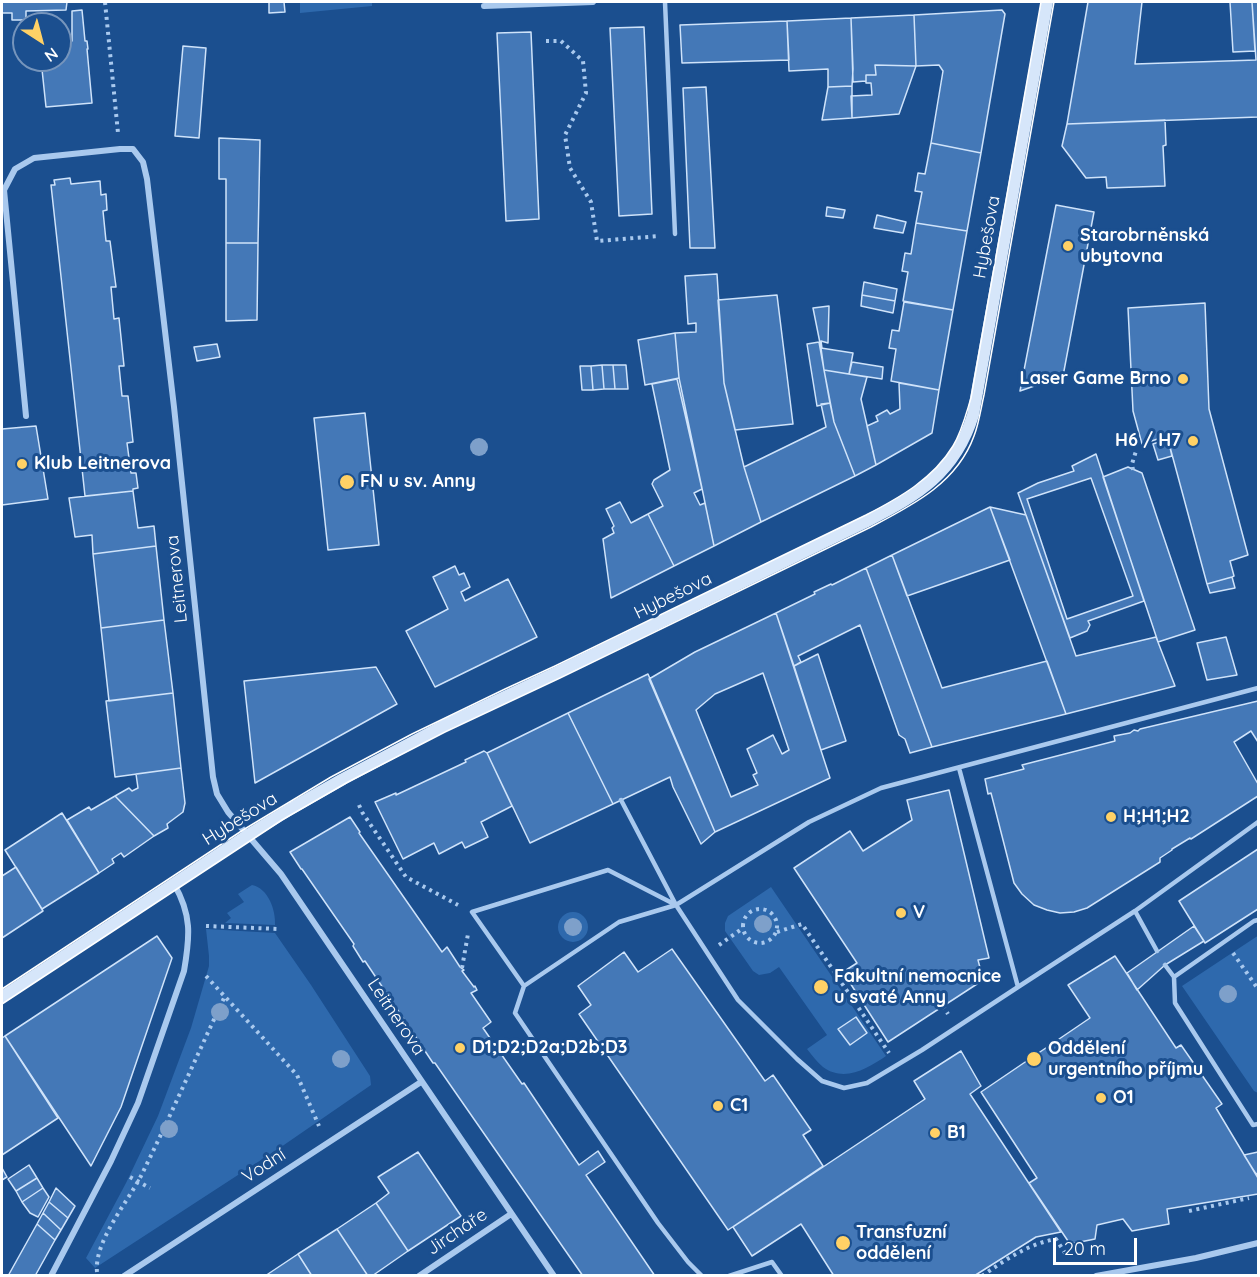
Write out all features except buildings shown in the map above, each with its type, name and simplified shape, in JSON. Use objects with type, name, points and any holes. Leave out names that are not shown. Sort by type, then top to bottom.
[{"type":"street","points":[[484,6],[593,2]]},
{"type":"street","name":"Hybešova","points":[[2,997],[174,883],[301,803],[415,740],[882,513],[915,494],[940,473],[960,448],[973,416],[1047,2]]},
{"type":"street","points":[[26,416],[4,190],[15,169],[34,158],[120,149]]},
{"type":"street","name":"Leitnerova","points":[[120,149],[132,149],[143,162],[147,179],[174,407],[213,777],[217,794],[228,812],[281,874],[554,1275]]},
{"type":"street","points":[[51,1275],[111,1161],[138,1103],[184,971],[188,951],[188,924],[183,899],[174,883]]},
{"type":"street","name":"Vodní","points":[[124,1275],[421,1082]]},
{"type":"street","name":"Jircháře","points":[[419,1275],[511,1214]]},
{"type":"street","points":[[1096,1275],[1196,1258],[1258,1244]]},
{"type":"lane","points":[[665,2],[675,234]]},
{"type":"lane","points":[[702,1275],[688,1262],[658,1223],[515,1013],[524,986],[619,922],[676,905],[810,822],[881,788],[1258,688]]},
{"type":"lane","points":[[959,768],[1018,987]]},
{"type":"lane","points":[[621,800],[676,905],[738,1000],[822,1081],[844,1088],[867,1083],[897,1065],[1135,912],[1258,822]]},
{"type":"lane","points":[[524,986],[472,912],[608,870],[676,905]]},
{"type":"lane","points":[[1135,912],[1157,951]]},
{"type":"lane","points":[[1174,977],[1258,920]]},
{"type":"lane","points":[[1165,965],[1174,977],[1175,1003],[1253,1125],[1258,1124]]},
{"type":"lane","points":[[729,1275],[772,1262],[782,1275]]},
{"type":"path","points":[[105,2],[120,149]]},
{"type":"path","points":[[546,41],[561,41],[583,62],[586,93],[566,135],[570,168],[591,202],[597,241],[675,234]]},
{"type":"path","points":[[1133,470],[1132,464],[1136,451]]},
{"type":"path","points":[[359,804],[406,878],[472,912],[462,968]]},
{"type":"path","points":[[759,908],[771,911],[778,921],[777,932],[769,941],[758,943],[748,938],[743,928],[743,922],[748,913],[759,908]]},
{"type":"path","points":[[777,932],[802,924],[897,1065]]},
{"type":"path","points":[[206,926],[279,929]]},
{"type":"path","points":[[707,953],[743,928]]},
{"type":"path","points":[[1224,942],[1258,989]]},
{"type":"path","points":[[206,976],[297,1075],[320,1126]]},
{"type":"path","points":[[97,1272],[96,1264],[105,1239],[138,1181],[225,996]]},
{"type":"path","points":[[130,1177],[150,1188]]},
{"type":"path","points":[[1189,1211],[1249,1198]]},
{"type":"path","points":[[982,1275],[1039,1242],[1056,1239],[1067,1256]]},
{"type":"shaded area","points":[[300,2],[372,2],[372,6],[300,13]]},
{"type":"shaded area","points":[[252,885],[262,890],[270,900],[275,925],[225,923],[231,918],[227,913],[244,902],[238,894]]},
{"type":"shaded area","points":[[771,887],[886,1056],[872,1065],[848,1074],[831,1072],[823,1067],[807,1049],[827,1035],[779,967],[770,973],[759,975],[753,971],[725,931],[728,916]]},
{"type":"shaded area","points":[[573,912],[584,916],[588,927],[584,938],[573,942],[562,938],[558,927],[562,916]]},
{"type":"shaded area","points":[[206,929],[275,933],[370,1076],[371,1085],[281,1147],[95,1268],[86,1258],[158,1116],[191,1028],[209,966]]},
{"type":"shaded area","points":[[1258,936],[1258,1093],[1254,1091],[1182,986]]},
{"type":"tram line","points":[[2,989],[243,830],[331,777],[412,734],[866,515],[903,494],[936,468],[953,446],[964,422],[971,398],[1041,2]]},
{"type":"tram line","points":[[2,1004],[282,820],[348,782],[445,732],[871,527],[918,501],[945,480],[966,453],[979,421],[1054,2]]},
{"type":"place","name":"Starobrněnská ubytovna","points":[[1068,246]]},
{"type":"place","name":"Laser Game Brno","points":[[1183,379]]},
{"type":"place","name":"H6 / H7","points":[[1193,441]]},
{"type":"place","name":"Klub Leitnerova","points":[[22,464]]},
{"type":"place","name":"FN u sv. Anny","points":[[347,482]]},
{"type":"place","name":"H;H1;H2","points":[[1111,817]]},
{"type":"place","name":"V","points":[[901,913]]},
{"type":"place","name":"Fakultní nemocnice u svaté Anny","points":[[821,987]]},
{"type":"place","name":"D1;D2;D2a;D2b;D3","points":[[460,1048]]},
{"type":"place","name":"Oddělení urgentního příjmu","points":[[1034,1059]]},
{"type":"place","name":"O1","points":[[1101,1098]]},
{"type":"place","name":"C1","points":[[718,1106]]},
{"type":"place","name":"B1","points":[[935,1133]]},
{"type":"place","name":"Transfuzní oddělení","points":[[843,1243]]}]
